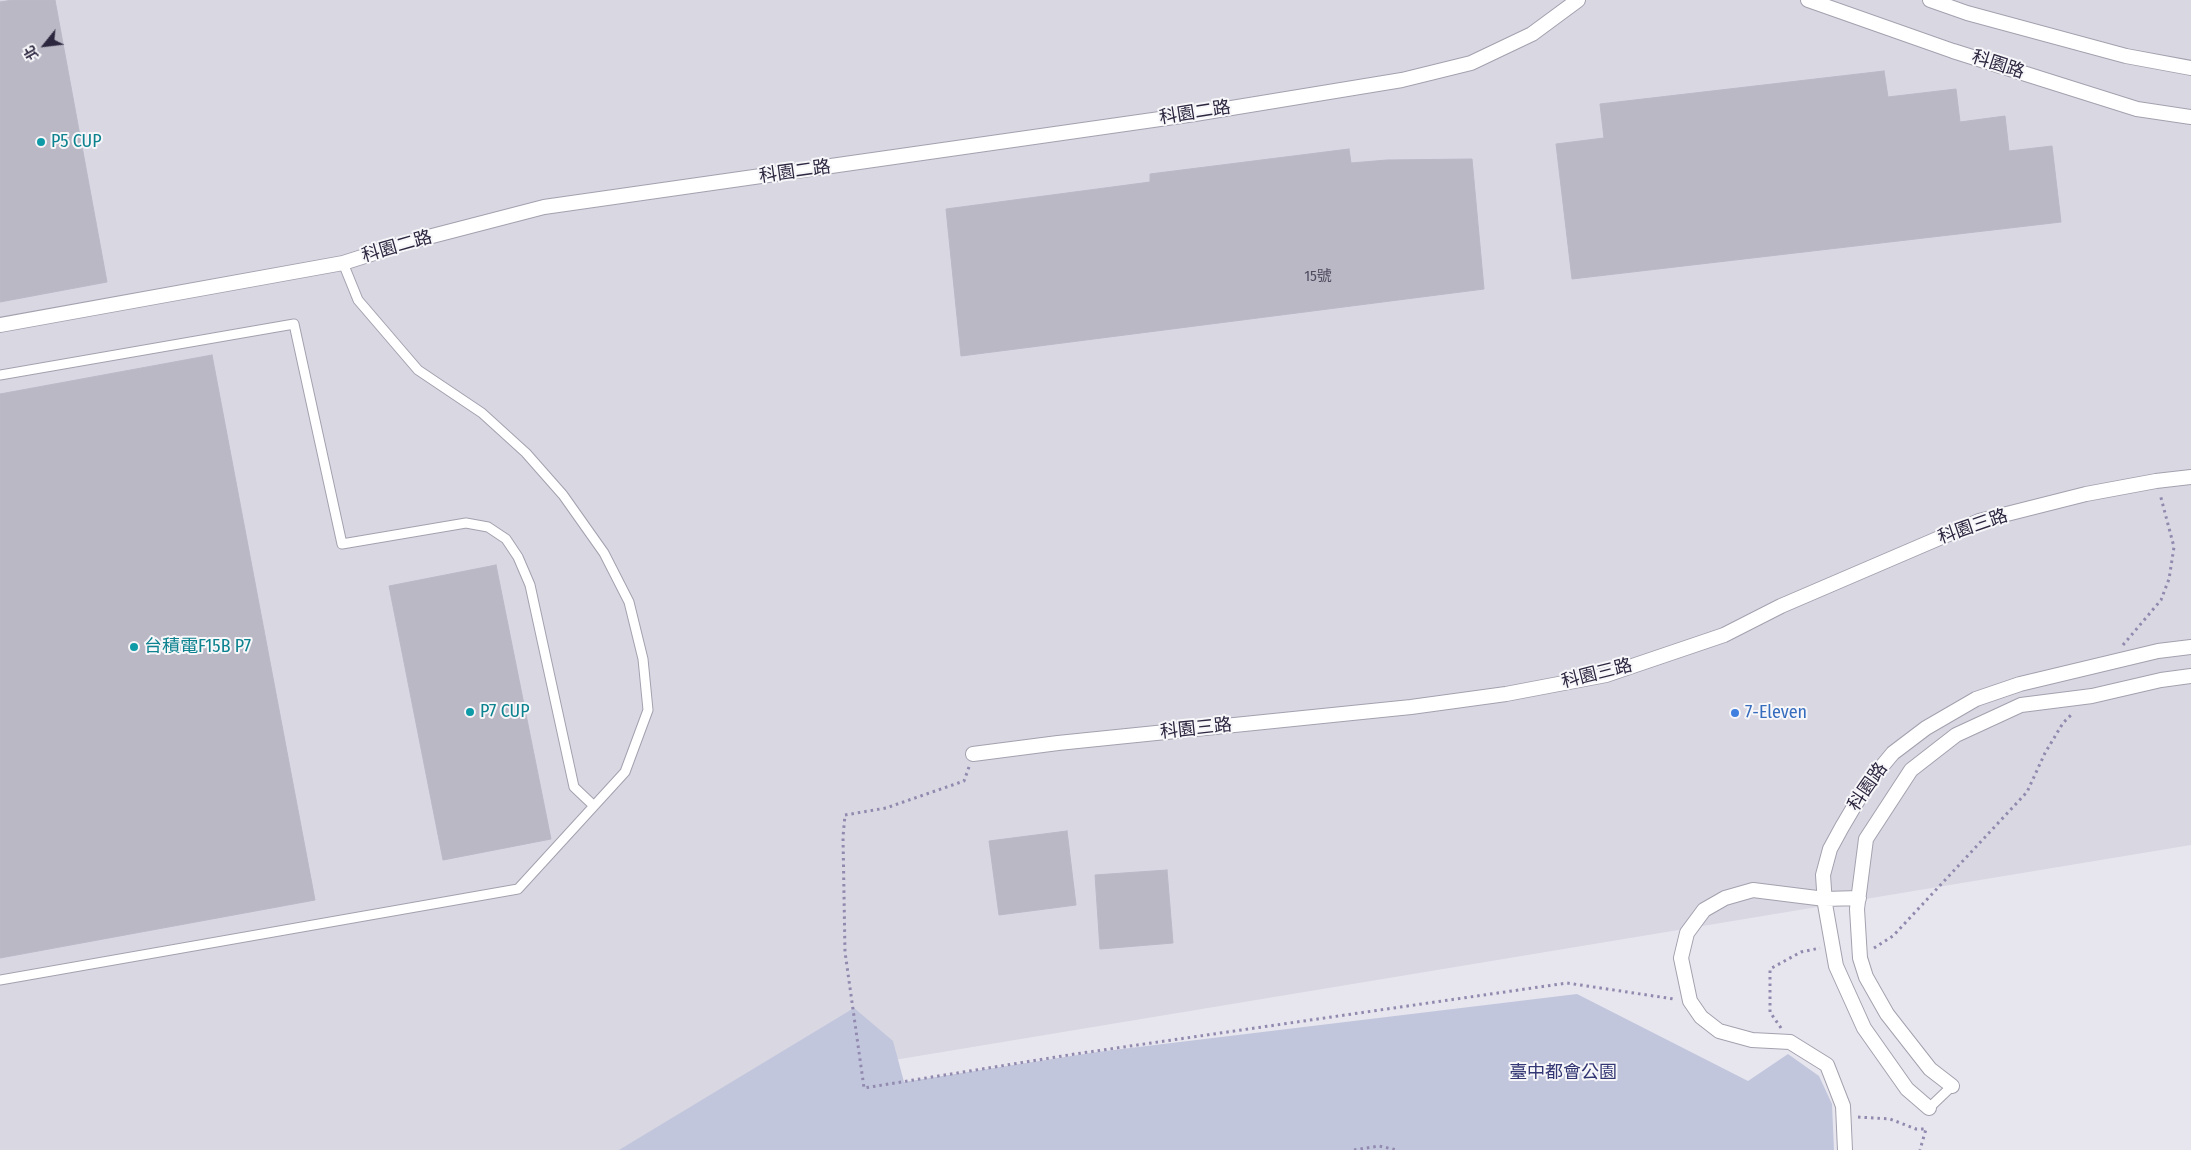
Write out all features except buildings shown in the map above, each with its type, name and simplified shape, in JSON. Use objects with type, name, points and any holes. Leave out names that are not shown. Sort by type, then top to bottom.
[{"type":"street","name":"科園二路","points":[[0,325],[343,263],[408,242],[544,207],[1185,115],[1402,80],[1471,63],[1532,34],[1578,0]]},
{"type":"street","name":"科園路","points":[[1808,0],[1953,51],[2137,110],[2191,117]]},
{"type":"street","points":[[1930,0],[1967,14],[2126,56],[2191,68]]},
{"type":"street","name":"科園三路","points":[[973,754],[1058,743],[1411,707],[1506,694],[1606,675],[1724,635],[1789,602],[1979,521],[2086,494],[2156,481],[2191,477]]},
{"type":"street","name":"科園路","points":[[1929,1108],[1907,1089],[1864,1028],[1836,966],[1823,876],[1830,849],[1868,783],[1893,752],[1926,728],[1976,699],[2020,684],[2158,651],[2191,648]]},
{"type":"street","name":"科園路","points":[[1952,1086],[1930,1068],[1887,1014],[1866,978],[1860,958],[1857,909],[1866,840],[1911,770],[1956,735],[2021,705],[2092,696],[2161,680],[2191,676]]},
{"type":"street","points":[[1845,1150],[1843,1106],[1827,1065],[1790,1042],[1752,1040],[1719,1031],[1701,1017],[1690,1001],[1681,958],[1687,934],[1704,910],[1725,898],[1753,890],[1825,899],[1858,898]]},
{"type":"lane","points":[[0,980],[518,889],[625,772],[648,710],[643,659],[629,602],[604,554],[563,495],[526,453],[482,413],[418,370],[358,300],[343,263]]},
{"type":"lane","points":[[0,375],[294,324],[342,544],[466,522],[488,526],[506,538],[518,556],[530,585],[574,787],[594,806]]},
{"type":"lane","points":[[1929,1108],[1952,1086]]},
{"type":"path","points":[[2105,665],[2161,600],[2169,579],[2174,547],[2156,481]]},
{"type":"path","points":[[1860,958],[1893,936],[2027,792],[2045,753],[2063,723],[2092,696]]},
{"type":"path","points":[[973,754],[964,781],[886,808],[844,815],[845,952],[864,1088],[1075,1054],[1567,983],[1690,1001]]},
{"type":"path","points":[[1790,1042],[1770,1012],[1770,969],[1801,952],[1832,945]]},
{"type":"path","points":[[1843,1106],[1858,1118],[1890,1119],[1916,1129],[1926,1129],[1920,1150]]},
{"type":"path","points":[[1354,1150],[1379,1146],[1398,1150]]},
{"type":"shaded area","points":[[0,0],[2191,0],[2191,845],[888,1061],[624,1150],[0,1150]]},
{"type":"green space","name":"臺中都會公園","points":[[1577,994],[1748,1081],[1788,1054],[1819,1076],[1832,1104],[1834,1150],[619,1150],[854,1008],[893,1041],[904,1082],[1097,1052]]},
{"type":"place","name":"P5 CUP","points":[[41,142]]},
{"type":"place","name":"台積電F15B P7","points":[[134,647]]},
{"type":"place","name":"P7 CUP","points":[[470,712]]},
{"type":"place","name":"7-Eleven","points":[[1735,713]]}]
